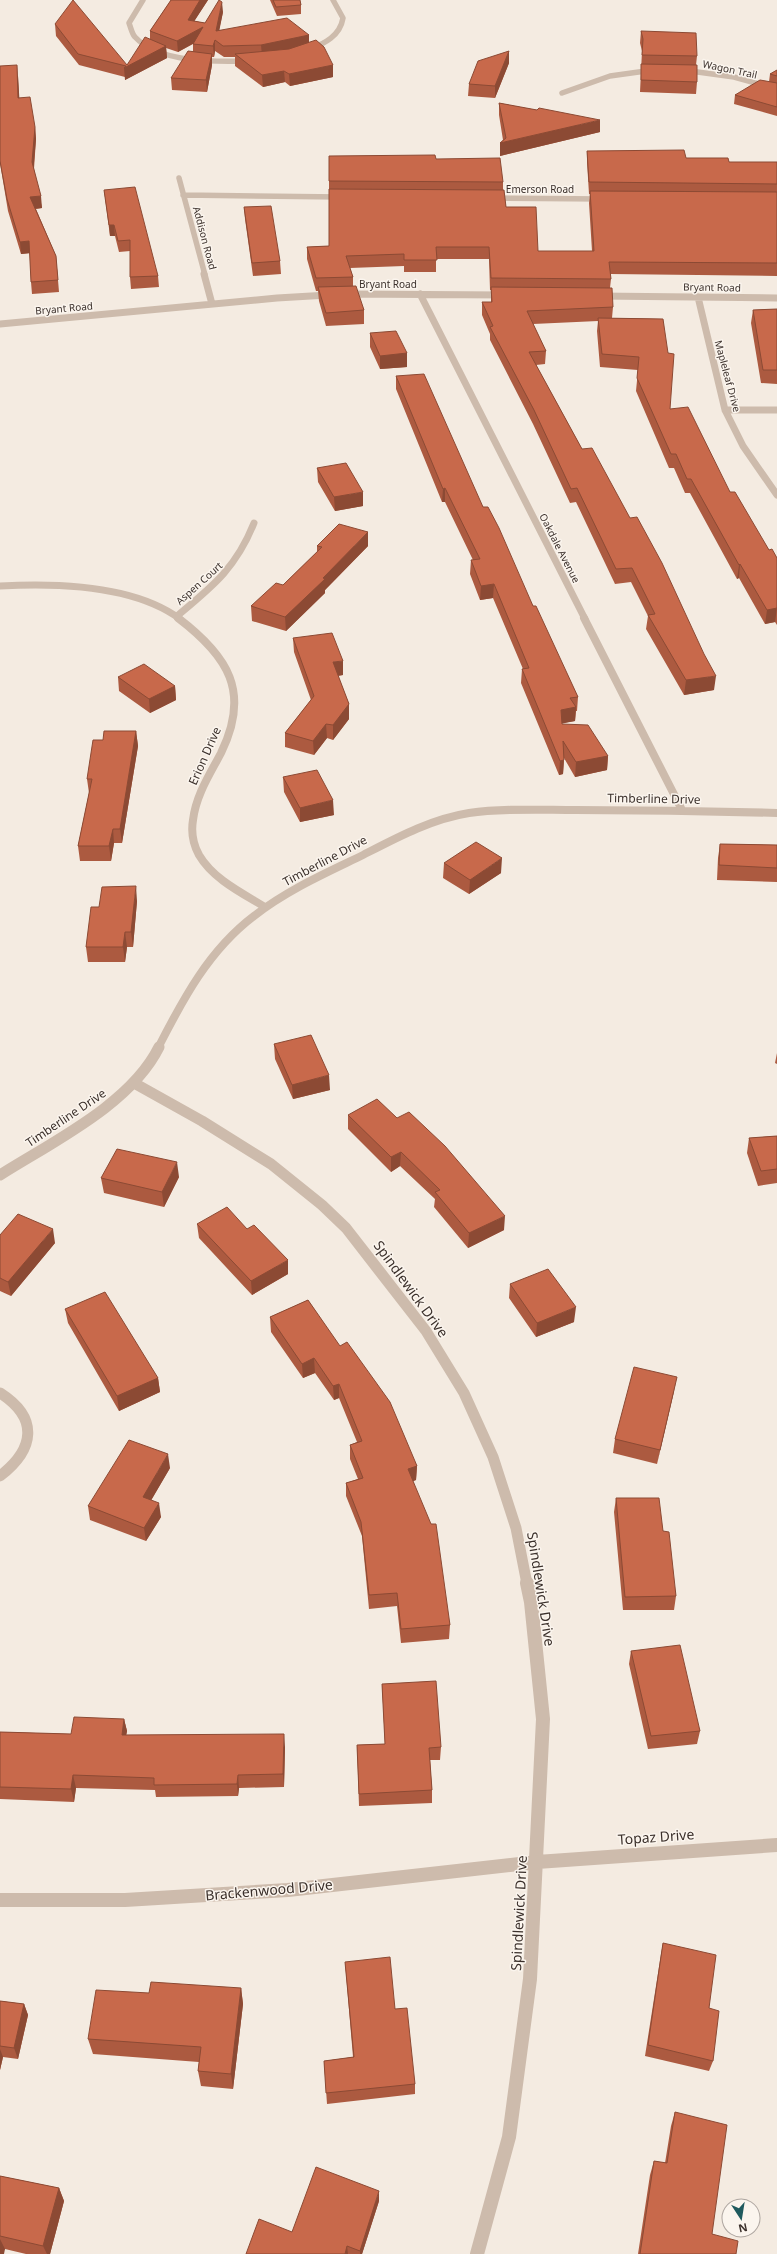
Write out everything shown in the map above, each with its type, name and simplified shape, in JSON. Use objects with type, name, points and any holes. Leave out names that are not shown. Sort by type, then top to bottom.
[{"type":"street","points":[[143,0],[131,17],[129,29],[136,38],[147,46],[171,55],[192,59],[220,62],[255,61]]},
{"type":"street","points":[[303,52],[326,42],[340,30],[343,18],[333,0]]},
{"type":"street","points":[[562,93],[610,76],[658,70]]},
{"type":"street","name":"Wagon Trail","points":[[673,70],[718,73],[777,89]]},
{"type":"street","name":"Addison Road","points":[[178,178],[212,304]]},
{"type":"street","points":[[183,195],[350,197]]},
{"type":"street","name":"Emerson Road","points":[[484,198],[611,199]]},
{"type":"street","name":"Bryant Road","points":[[0,323],[345,294],[515,295]]},
{"type":"street","name":"Oakdale Avenue","points":[[420,294],[682,810]]},
{"type":"street","name":"Bryant Road","points":[[595,296],[777,298]]},
{"type":"street","name":"Mapleleaf Drive","points":[[698,297],[724,410],[743,446],[777,495]]},
{"type":"street","points":[[724,410],[777,410]]},
{"type":"street","name":"Aspen Court","points":[[177,616],[226,574],[240,555],[254,523]]},
{"type":"street","name":"Erion Drive","points":[[0,586],[65,584],[93,588],[148,604],[177,616],[203,637],[216,652],[226,668],[233,686],[233,722],[220,758],[194,811],[192,826],[194,843],[200,857],[209,867],[264,908]]},
{"type":"street","name":"Timberline Drive","points":[[0,1175],[97,1114],[134,1083],[157,1051],[181,1002],[214,954],[238,929],[264,908],[295,889],[414,829],[468,813],[508,810],[682,810],[777,813]]},
{"type":"street","name":"Spindlewick Drive","points":[[134,1083],[202,1121],[271,1164],[322,1205],[346,1228],[426,1331],[464,1393],[493,1457],[513,1521],[530,1602],[543,1719],[537,1862],[530,1979],[521,2057],[509,2137],[488,2219],[477,2254]]},
{"type":"street","points":[[0,1393],[13,1401],[24,1412],[29,1433],[23,1454],[16,1464],[0,1476]]},
{"type":"street","name":"Topaz Drive","points":[[537,1862],[777,1845]]},
{"type":"street","name":"Brackenwood Drive","points":[[0,1900],[125,1900],[288,1890],[537,1862]]},
{"type":"building","points":[[73,0],[127,65],[145,37],[166,46],[124,68],[126,66],[78,54],[55,24]]},
{"type":"building","points":[[171,0],[200,0],[188,20],[205,23],[219,0],[222,2],[216,31],[287,18],[309,35],[261,45],[223,46],[215,40],[213,46],[193,44],[203,27],[177,41],[150,31]]},
{"type":"building","points":[[273,0],[300,0],[301,5],[276,7]]},
{"type":"building","points":[[641,31],[696,33],[697,56],[642,55],[643,39]]},
{"type":"building","points":[[316,40],[324,47],[333,65],[289,74],[284,71],[262,75],[235,54],[289,49]]},
{"type":"building","points":[[188,51],[212,54],[206,80],[171,78]]},
{"type":"building","points":[[509,51],[495,86],[469,84],[478,61]]},
{"type":"building","points":[[641,64],[697,65],[697,82],[641,80]]},
{"type":"building","points":[[17,65],[18,98],[30,97],[35,127],[32,162],[41,196],[30,197],[56,256],[58,280],[31,282],[29,241],[20,242],[7,199],[0,161],[0,66]]},
{"type":"building","points":[[777,70],[777,76],[770,74]]},
{"type":"building","points":[[760,80],[777,83],[777,107],[735,95]]},
{"type":"building","points":[[499,103],[537,110],[539,108],[600,120],[500,143],[506,138]]},
{"type":"building","points":[[684,150],[686,158],[728,158],[729,162],[777,162],[777,184],[589,182],[587,151]]},
{"type":"building","points":[[435,155],[436,159],[500,158],[503,182],[329,181],[329,156]]},
{"type":"building","points":[[135,187],[158,276],[130,277],[130,240],[118,241],[114,225],[109,225],[104,190]]},
{"type":"building","points":[[329,189],[504,190],[506,207],[536,207],[538,251],[594,251],[590,191],[777,192],[777,263],[609,262],[611,279],[491,278],[489,247],[436,247],[437,260],[404,260],[404,254],[346,256],[353,277],[316,278],[307,247],[329,246]]},
{"type":"building","points":[[271,206],[280,261],[252,263],[244,207]]},
{"type":"building","points":[[356,286],[364,310],[326,313],[318,287]]},
{"type":"building","points":[[491,287],[612,288],[613,307],[527,311],[546,351],[529,352],[582,449],[592,448],[630,518],[637,517],[662,563],[704,654],[716,676],[686,680],[648,615],[655,614],[632,568],[616,569],[577,488],[571,489],[534,410],[490,327],[493,326],[482,302],[492,302]]},
{"type":"building","points":[[777,309],[777,370],[763,370],[753,310]]},
{"type":"building","points":[[598,318],[663,319],[668,353],[674,354],[670,409],[688,407],[730,492],[735,492],[769,550],[772,549],[777,558],[777,608],[767,610],[740,564],[739,565],[691,479],[687,479],[676,454],[671,454],[637,378],[639,357],[602,354]]},
{"type":"building","points":[[396,331],[407,353],[380,356],[370,333]]},
{"type":"building","points":[[424,374],[483,507],[488,507],[499,528],[533,606],[536,606],[578,697],[570,698],[576,707],[561,710],[562,724],[588,725],[608,756],[576,762],[563,741],[564,760],[560,761],[522,669],[529,668],[494,584],[481,586],[471,560],[480,559],[445,488],[443,489],[396,376]]},
{"type":"building","points":[[346,463],[363,492],[334,497],[317,468]]},
{"type":"building","points":[[339,524],[368,532],[323,578],[325,579],[285,617],[251,606],[276,583],[283,585],[322,547],[317,546]]},
{"type":"building","points":[[332,633],[343,661],[333,662],[349,704],[333,725],[326,724],[313,741],[285,733],[314,696],[293,638]]},
{"type":"building","points":[[144,664],[175,686],[149,699],[118,677]]},
{"type":"building","points":[[104,731],[136,731],[120,829],[113,829],[109,846],[78,846],[92,779],[87,779],[93,740],[103,740]]},
{"type":"building","points":[[317,770],[333,800],[300,808],[283,777]]},
{"type":"building","points":[[476,842],[502,858],[470,880],[444,863]]},
{"type":"building","points":[[720,844],[777,845],[777,868],[719,865]]},
{"type":"building","points":[[136,886],[131,932],[125,932],[123,947],[86,947],[91,907],[99,907],[102,887]]},
{"type":"building","points":[[311,1035],[329,1075],[292,1085],[274,1044]]},
{"type":"building","points":[[377,1099],[397,1118],[409,1112],[445,1146],[505,1216],[469,1233],[435,1192],[440,1190],[401,1152],[391,1157],[348,1115]]},
{"type":"building","points":[[777,1136],[777,1169],[761,1171],[749,1138]]},
{"type":"building","points":[[117,1149],[177,1162],[162,1192],[101,1178]]},
{"type":"building","points":[[227,1207],[247,1229],[254,1225],[288,1260],[251,1281],[197,1224]]},
{"type":"building","points":[[18,1214],[53,1229],[8,1282],[0,1278],[0,1235]]},
{"type":"building","points":[[548,1269],[576,1307],[537,1323],[510,1284]]},
{"type":"building","points":[[105,1292],[158,1378],[117,1396],[65,1309]]},
{"type":"building","points":[[308,1300],[340,1346],[347,1342],[390,1402],[417,1466],[408,1469],[431,1524],[436,1524],[450,1625],[401,1629],[397,1593],[369,1595],[361,1522],[346,1483],[363,1478],[350,1445],[362,1441],[339,1384],[333,1386],[314,1358],[302,1364],[270,1317]]},
{"type":"building","points":[[634,1367],[677,1377],[660,1450],[615,1439]]},
{"type":"building","points":[[129,1440],[168,1454],[143,1497],[159,1503],[144,1528],[88,1506]]},
{"type":"building","points":[[616,1498],[659,1498],[663,1531],[669,1532],[676,1596],[625,1597]]},
{"type":"building","points":[[680,1645],[700,1731],[651,1736],[631,1651]]},
{"type":"building","points":[[436,1681],[441,1747],[429,1748],[432,1790],[359,1794],[357,1745],[385,1744],[382,1684]]},
{"type":"building","points":[[74,1717],[124,1719],[122,1735],[284,1734],[283,1774],[238,1775],[237,1784],[154,1785],[154,1778],[73,1775],[71,1789],[0,1787],[0,1732],[71,1734]]},
{"type":"building","points":[[663,1943],[716,1955],[709,2008],[719,2011],[713,2061],[648,2045]]},
{"type":"building","points":[[390,1957],[395,2009],[407,2008],[415,2084],[326,2093],[324,2061],[354,2057],[345,1962]]},
{"type":"building","points":[[151,1982],[241,1988],[231,2074],[198,2071],[201,2047],[88,2039],[96,1990],[149,1993]]},
{"type":"building","points":[[0,2001],[24,2004],[14,2048],[0,2046]]},
{"type":"building","points":[[675,2112],[727,2125],[712,2234],[721,2236],[721,2238],[738,2241],[736,2254],[640,2254],[654,2161],[667,2163]]},
{"type":"building","points":[[316,2167],[379,2191],[360,2251],[347,2246],[345,2254],[246,2254],[259,2219],[292,2232]]},
{"type":"building","points":[[0,2176],[59,2188],[43,2246],[0,2236]]}]
